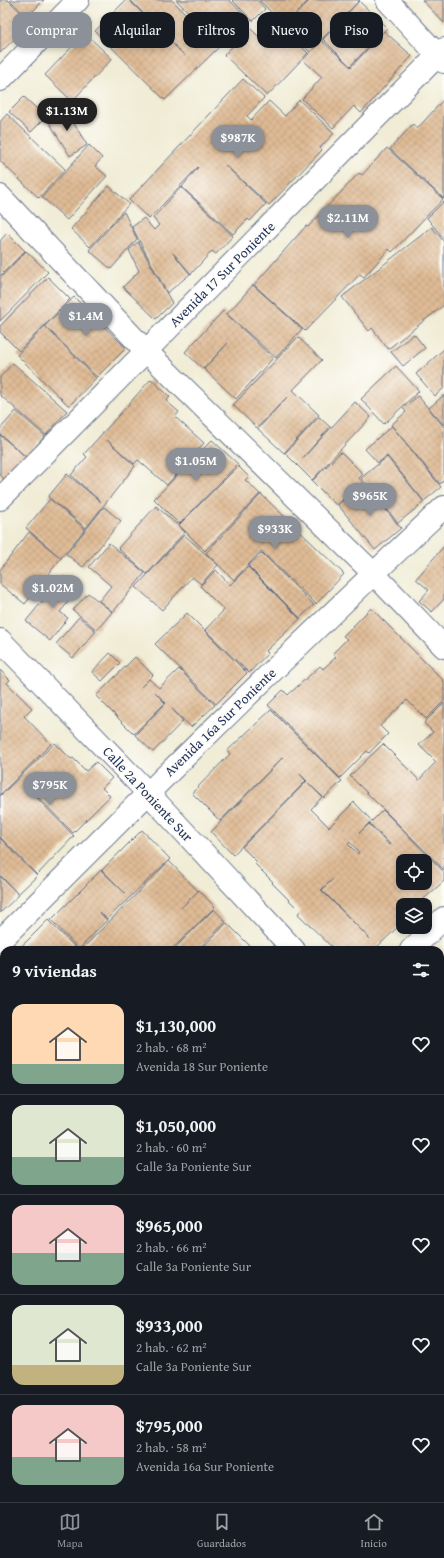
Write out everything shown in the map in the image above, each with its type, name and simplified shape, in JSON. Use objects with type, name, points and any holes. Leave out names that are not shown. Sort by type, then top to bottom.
[{"type":"street","points":[[0,80],[78,0]]},
{"type":"street","points":[[387,0],[442,56]]},
{"type":"street","name":"Avenida 17 Sur Poniente","points":[[0,499],[442,56]]},
{"type":"street","points":[[0,196],[146,351],[373,573],[444,647]]},
{"type":"street","name":"Avenida 16a Sur Poniente","points":[[0,941],[148,793],[373,573],[444,507]]},
{"type":"street","name":"Calle 2a Poniente Sur","points":[[0,640],[148,793],[290,946]]},
{"type":"street","points":[[414,946],[444,918]]},
{"type":"building","points":[[0,0],[8,0],[20,12],[12,12],[12,41],[0,53]]},
{"type":"building","points":[[10,0],[44,0],[32,12],[22,12]]},
{"type":"building","points":[[126,0],[129,0],[141,12],[114,12]]},
{"type":"building","points":[[130,0],[172,0],[184,12],[183,48],[218,48],[165,100],[112,48],[175,48],[175,46],[185,56],[175,46],[175,12],[142,12]]},
{"type":"building","points":[[176,0],[229,0],[242,12],[189,12]]},
{"type":"building","points":[[232,0],[257,0],[265,9],[262,12],[257,12],[257,17],[253,21],[249,17],[249,12],[244,12]]},
{"type":"building","points":[[259,0],[309,0],[298,12],[271,12]]},
{"type":"building","points":[[310,0],[360,0],[348,12],[330,12],[330,31],[322,39],[322,12],[298,12]]},
{"type":"building","points":[[422,0],[444,0],[444,23]]},
{"type":"building","points":[[359,1],[370,12],[349,12]]},
{"type":"building","points":[[383,24],[387,28],[383,32]]},
{"type":"building","points":[[100,26],[100,36],[95,31]]},
{"type":"building","points":[[250,28],[257,35],[257,48],[303,48],[308,53],[267,96],[224,55],[231,48],[249,48]]},
{"type":"building","points":[[384,31],[412,56],[361,113],[354,106],[333,128],[302,99],[322,77],[303,60],[314,48],[322,48],[322,41],[351,67],[368,48],[383,48]]},
{"type":"building","points":[[330,32],[330,46],[323,39]]},
{"type":"building","points":[[92,40],[112,59],[72,101],[45,75],[71,48],[92,48]]},
{"type":"building","points":[[306,48],[314,48],[310,52]]},
{"type":"building","points":[[332,48],[368,48],[350,66]]},
{"type":"building","points":[[243,79],[264,98],[247,116],[251,120],[269,101],[285,116],[299,100],[334,133],[320,148],[322,150],[269,205],[225,165],[266,204],[250,221],[248,219],[233,234],[182,187],[198,167],[149,219],[129,200]]},
{"type":"building","points":[[24,97],[46,117],[31,132],[9,112]]},
{"type":"building","points":[[444,99],[444,199],[390,149],[413,124],[417,129]]},
{"type":"building","points":[[65,109],[87,145],[70,156],[47,119]]},
{"type":"building","points":[[7,114],[65,169],[39,198],[0,161],[0,122]]},
{"type":"building","points":[[89,145],[102,158],[95,166],[107,176],[67,220],[42,197]]},
{"type":"building","points":[[387,148],[443,199],[392,252],[389,249],[364,277],[360,274],[305,331],[254,285],[306,226],[308,227],[359,173],[362,175]]},
{"type":"building","points":[[109,186],[129,204],[90,247],[71,229]]},
{"type":"building","points":[[181,187],[233,236],[216,254],[212,251],[191,274],[173,253],[190,274],[167,293],[132,227],[144,218],[154,230],[159,225],[153,218]]},
{"type":"building","points":[[444,201],[444,239],[427,218]]},
{"type":"building","points":[[124,212],[137,239],[111,269],[89,250]]},
{"type":"building","points":[[432,227],[444,242],[444,305],[388,349],[372,328],[369,331],[342,297]]},
{"type":"building","points":[[7,233],[25,251],[0,276],[0,241]]},
{"type":"building","points":[[138,242],[172,303],[156,319],[123,287],[139,271],[129,250]]},
{"type":"building","points":[[26,251],[48,272],[0,321],[0,278]]},
{"type":"building","points":[[48,277],[70,299],[19,351],[0,332],[0,326]]},
{"type":"building","points":[[253,285],[302,329],[276,358],[227,314]]},
{"type":"building","points":[[74,297],[126,348],[97,377],[45,326]]},
{"type":"building","points":[[223,311],[273,358],[236,399],[204,369],[228,343],[203,369],[185,352]]},
{"type":"building","points":[[45,326],[96,378],[69,406],[17,355]]},
{"type":"building","points":[[414,334],[425,348],[403,366],[391,352]]},
{"type":"building","points":[[298,337],[322,360],[293,390],[319,415],[284,453],[258,429],[287,397],[257,428],[233,405]]},
{"type":"building","points":[[444,349],[444,388],[435,396],[416,374]]},
{"type":"building","points":[[13,363],[67,411],[46,435],[0,395],[0,377]]},
{"type":"building","points":[[396,366],[419,391],[384,424],[361,399]]},
{"type":"building","points":[[151,379],[170,397],[166,401],[179,412],[175,417],[204,443],[167,485],[138,460],[134,464],[107,440],[135,466],[86,528],[48,497],[67,474],[101,502],[71,475],[87,457],[84,454]]},
{"type":"building","points":[[444,395],[444,425],[429,408]]},
{"type":"building","points":[[418,396],[444,427],[444,480],[440,484],[391,425],[406,412],[403,408]]},
{"type":"building","points":[[355,402],[371,417],[312,480],[285,453],[319,417],[330,427],[302,459]]},
{"type":"building","points":[[16,411],[45,436],[26,457],[0,434],[0,429]]},
{"type":"building","points":[[392,426],[441,487],[424,501],[387,456],[378,463],[365,449]]},
{"type":"building","points":[[0,435],[26,457],[5,480],[0,475]]},
{"type":"building","points":[[212,440],[238,464],[179,524],[154,499]]},
{"type":"building","points":[[341,452],[363,474],[359,478],[363,483],[336,505],[312,481]]},
{"type":"building","points":[[387,457],[424,502],[398,523],[361,478]]},
{"type":"building","points":[[238,466],[249,477],[245,480],[260,494],[205,551],[179,525]]},
{"type":"building","points":[[364,484],[401,528],[375,550],[338,505]]},
{"type":"building","points":[[261,494],[344,574],[316,604],[261,551],[234,580],[206,553]]},
{"type":"building","points":[[50,499],[85,529],[61,558],[26,528]]},
{"type":"building","points":[[156,506],[185,532],[147,574],[118,548]]},
{"type":"building","points":[[104,507],[121,521],[83,567],[66,554]]},
{"type":"building","points":[[29,532],[61,558],[25,604],[0,584],[0,570]]},
{"type":"building","points":[[184,535],[218,565],[201,584],[192,577],[162,610],[136,587]]},
{"type":"building","points":[[109,543],[145,573],[113,612],[99,601],[111,586],[89,567]]},
{"type":"building","points":[[444,546],[444,599],[432,612],[419,601],[429,590],[416,579]]},
{"type":"building","points":[[262,553],[314,605],[300,618],[248,566]]},
{"type":"building","points":[[248,567],[300,619],[266,651],[268,653],[249,673],[205,630],[224,610],[200,586],[216,570],[230,585]]},
{"type":"building","points":[[63,576],[79,589],[60,612],[68,618],[50,641],[26,621]]},
{"type":"building","points":[[88,593],[112,612],[97,630],[73,610]]},
{"type":"building","points":[[371,608],[444,681],[444,701],[426,719],[407,700],[380,726],[388,734],[369,753],[367,751],[340,778],[268,705],[283,690],[288,695],[320,666],[323,669],[336,657],[333,653],[347,639],[343,636]]},
{"type":"building","points":[[187,613],[247,673],[216,704],[155,644]]},
{"type":"building","points":[[79,617],[96,631],[73,658],[56,644]]},
{"type":"building","points":[[110,653],[120,663],[102,681],[92,672]]},
{"type":"building","points":[[135,657],[153,675],[149,679],[159,688],[179,669],[215,705],[191,727],[172,709],[183,721],[153,752],[135,735],[166,703],[155,692],[165,703],[134,734],[96,696]]},
{"type":"building","points":[[0,670],[10,680],[7,683],[32,708],[24,716],[51,744],[0,795]]},
{"type":"building","points":[[444,703],[444,870],[432,858],[432,854],[428,854],[350,776],[383,744],[419,780],[436,762],[419,745],[433,732],[424,723]]},
{"type":"building","points":[[271,710],[342,781],[324,798],[308,783],[322,797],[311,809],[329,827],[354,802],[372,821],[383,810],[426,854],[396,854],[396,890],[432,890],[432,860],[444,872],[444,881],[425,898],[396,898],[396,929],[378,946],[331,946],[298,914],[300,911],[272,883],[273,882],[255,864],[257,862],[242,847],[307,781],[299,773],[306,781],[233,855],[211,832],[283,757],[220,821],[192,793],[230,754],[227,751]],"holes":[[[369,823],[390,844],[389,845],[369,824],[358,834]],[[350,842],[359,852],[358,854],[348,844]],[[333,879],[322,890],[370,939],[321,890]]]},
{"type":"building","points":[[55,743],[86,771],[96,762],[112,778],[102,788],[110,796],[73,833],[36,795],[52,778],[34,795],[74,836],[37,875],[0,837],[0,796]]},
{"type":"building","points":[[142,830],[170,859],[107,919],[99,912],[107,920],[82,946],[76,946],[51,920],[101,870],[125,893],[102,870]]},
{"type":"building","points":[[0,838],[37,876],[18,894],[0,875]]},
{"type":"building","points":[[169,861],[215,907],[175,946],[85,946]]},
{"type":"building","points":[[0,876],[19,895],[0,913]]},
{"type":"building","points":[[214,909],[226,922],[201,946],[177,946]]},
{"type":"building","points":[[48,920],[74,946],[21,946]]},
{"type":"building","points":[[227,923],[250,946],[204,946]]}]
